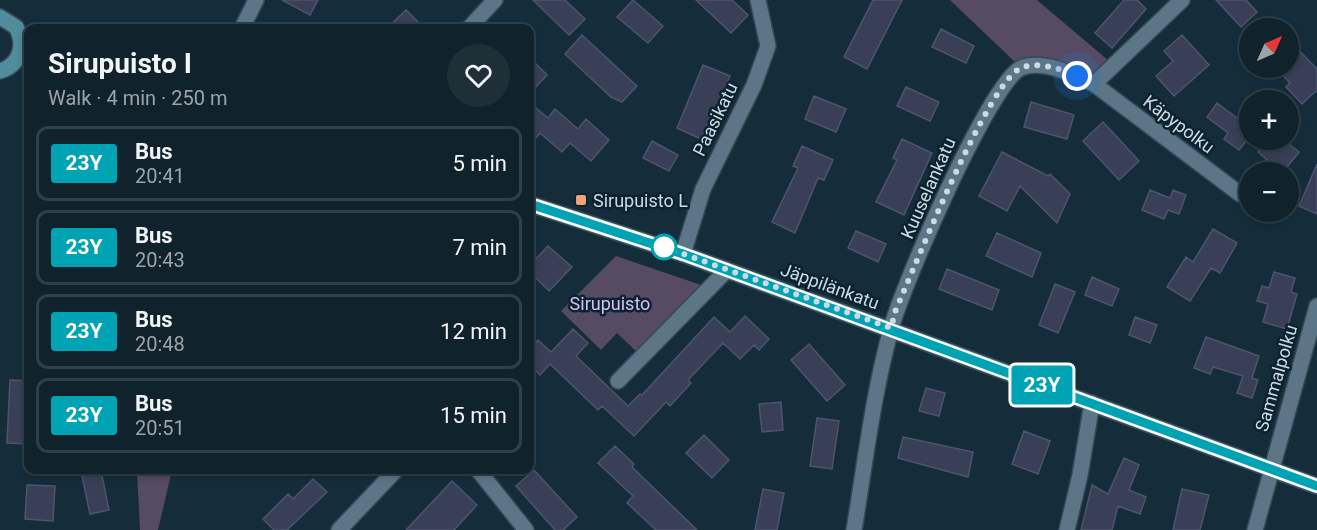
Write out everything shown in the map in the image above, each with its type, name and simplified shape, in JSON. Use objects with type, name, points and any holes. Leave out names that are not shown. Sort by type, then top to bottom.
[{"type":"street","points":[[244,24],[256,0]]},
{"type":"street","points":[[473,24],[495,0]]},
{"type":"street","name":"Paasikatu","points":[[683,254],[703,189],[754,85],[768,46],[758,0]]},
{"type":"street","points":[[1094,84],[1173,3]]},
{"type":"street","points":[[0,17],[12,22],[20,33],[24,55],[0,71]]},
{"type":"street","name":"Kuuselankatu","points":[[854,530],[896,309],[978,124],[1009,75],[1023,67],[1059,68],[1094,84]]},
{"type":"street","name":"Käpypolku","points":[[1094,84],[1239,193]]},
{"type":"street","name":"Jäppilänkatu","points":[[534,205],[683,254],[891,328],[1317,486]]},
{"type":"street","points":[[618,381],[728,270]]},
{"type":"street","name":"Sammalpolku","points":[[1255,530],[1317,306]]},
{"type":"street","points":[[1067,530],[1080,475],[1092,403]]},
{"type":"street","points":[[339,530],[392,474]]},
{"type":"street","points":[[481,474],[526,530]]},
{"type":"green space","points":[[950,0],[1037,0],[1109,61],[1093,78],[1060,63],[1015,62]]},
{"type":"green space","name":"Sirupuisto","points":[[616,256],[704,286],[638,353],[617,333],[601,350],[561,311]]},
{"type":"green space","points":[[137,474],[171,474],[158,530],[140,530]]},
{"type":"building","points":[[282,0],[318,0],[310,15]]},
{"type":"building","points":[[533,0],[565,0],[585,19],[569,35]]},
{"type":"building","points":[[633,0],[663,26],[648,43],[617,17]]},
{"type":"building","points":[[696,0],[732,0],[748,15],[731,33]]},
{"type":"building","points":[[873,0],[902,0],[867,69],[844,57]]},
{"type":"building","points":[[1124,0],[1137,0],[1146,9],[1112,48],[1095,33]]},
{"type":"building","points":[[1216,0],[1246,0],[1257,12],[1251,18],[1239,18],[1239,25]]},
{"type":"building","points":[[406,10],[420,24],[391,24]]},
{"type":"building","points":[[941,29],[974,46],[966,63],[932,47]]},
{"type":"building","points":[[582,35],[637,86],[622,102],[611,97],[565,54]]},
{"type":"building","points":[[1182,35],[1209,65],[1174,96],[1156,76],[1173,61],[1164,51]]},
{"type":"building","points":[[1299,50],[1317,69],[1317,90],[1302,104],[1299,101],[1299,90],[1289,90],[1286,87],[1290,83],[1285,78],[1299,78]]},
{"type":"building","points":[[534,62],[547,75],[534,89]]},
{"type":"building","points":[[703,65],[730,76],[701,139],[677,128]]},
{"type":"building","points":[[906,87],[939,102],[930,121],[897,106]]},
{"type":"building","points":[[814,96],[846,109],[836,132],[805,119]]},
{"type":"building","points":[[1031,102],[1074,115],[1067,139],[1024,127]]},
{"type":"building","points":[[1217,103],[1237,118],[1239,115],[1239,150],[1224,139],[1228,133],[1207,117]]},
{"type":"building","points":[[534,106],[548,118],[555,109],[578,129],[586,119],[609,140],[591,161],[570,143],[562,152],[540,133],[534,140]]},
{"type":"building","points":[[1103,122],[1139,161],[1119,180],[1083,141]]},
{"type":"building","points":[[902,139],[932,153],[904,215],[876,202],[897,160],[893,158]]},
{"type":"building","points":[[652,141],[678,155],[669,171],[643,158]]},
{"type":"building","points":[[802,146],[833,160],[824,180],[818,178],[795,233],[772,222],[798,168],[793,166]]},
{"type":"building","points":[[1260,150],[1296,150],[1299,152],[1291,162],[1267,162],[1258,152]]},
{"type":"building","points":[[1002,152],[1048,176],[1050,174],[1070,194],[1057,223],[1020,186],[1007,211],[979,196]]},
{"type":"building","points":[[1317,164],[1317,214],[1299,206]]},
{"type":"building","points":[[1150,190],[1170,198],[1173,190],[1186,195],[1179,214],[1168,210],[1164,219],[1142,210]]},
{"type":"building","points":[[1213,229],[1237,243],[1220,273],[1211,268],[1190,301],[1167,287],[1186,257],[1193,262]]},
{"type":"building","points":[[856,231],[886,244],[878,262],[848,248]]},
{"type":"building","points":[[997,233],[1041,253],[1032,277],[986,256]]},
{"type":"building","points":[[548,246],[572,267],[549,291],[534,276],[534,261]]},
{"type":"building","points":[[947,269],[999,290],[992,310],[939,289]]},
{"type":"building","points":[[1274,272],[1295,278],[1291,292],[1297,294],[1287,329],[1263,322],[1268,304],[1257,301],[1262,286],[1269,288]]},
{"type":"building","points":[[1092,277],[1119,289],[1112,306],[1085,295]]},
{"type":"building","points":[[1055,284],[1075,292],[1058,333],[1039,325]]},
{"type":"building","points":[[745,316],[769,339],[759,350],[754,345],[740,359],[723,343],[688,380],[691,383],[670,406],[666,402],[634,436],[602,406],[598,410],[550,364],[540,375],[534,369],[534,344],[538,340],[551,352],[573,329],[588,343],[576,356],[628,406],[640,394],[642,395],[714,317],[730,332]]},
{"type":"building","points":[[1135,317],[1157,325],[1150,343],[1129,335]]},
{"type":"building","points":[[1206,337],[1259,356],[1252,378],[1258,380],[1252,398],[1237,393],[1243,376],[1213,367],[1210,374],[1194,368]]},
{"type":"building","points":[[809,344],[845,385],[827,401],[791,360]]},
{"type":"building","points":[[10,380],[24,381],[24,444],[7,443]]},
{"type":"building","points":[[926,388],[945,393],[939,416],[919,411]]},
{"type":"building","points":[[781,402],[783,430],[762,432],[759,404]]},
{"type":"building","points":[[817,418],[839,421],[832,469],[810,466]]},
{"type":"building","points":[[1024,431],[1050,441],[1038,474],[1012,464]]},
{"type":"building","points":[[704,435],[729,460],[712,478],[686,453]]},
{"type":"building","points":[[903,437],[973,452],[968,477],[898,458]]},
{"type":"building","points":[[615,446],[634,464],[632,467],[697,530],[656,530],[627,503],[633,496],[598,463]]},
{"type":"building","points":[[1124,458],[1139,465],[1129,490],[1146,497],[1140,514],[1118,506],[1112,530],[1081,530],[1092,485],[1108,494]]},
{"type":"building","points":[[534,470],[577,517],[563,530],[555,530],[516,486],[530,474],[534,474]]},
{"type":"building","points":[[102,474],[109,510],[90,514],[82,476]]},
{"type":"building","points":[[313,479],[327,492],[287,530],[274,530],[263,519],[288,494],[293,499]]},
{"type":"building","points":[[452,481],[477,505],[454,530],[406,530]]},
{"type":"building","points":[[27,485],[55,486],[53,521],[25,519]]},
{"type":"building","points":[[763,489],[784,493],[777,530],[755,530]]},
{"type":"building","points":[[1182,489],[1209,495],[1200,530],[1173,530]]},
{"type":"bus line","name":"23Y","points":[[534,205],[683,254],[891,328],[964,357],[1273,468],[1317,486]]},
{"type":"place","name":"Sirupuisto L","points":[[581,200]]},
{"type":"route","points":[[664,247],[891,328],[896,309],[978,124],[1009,75],[1023,67],[1059,68],[1077,76]]}]
